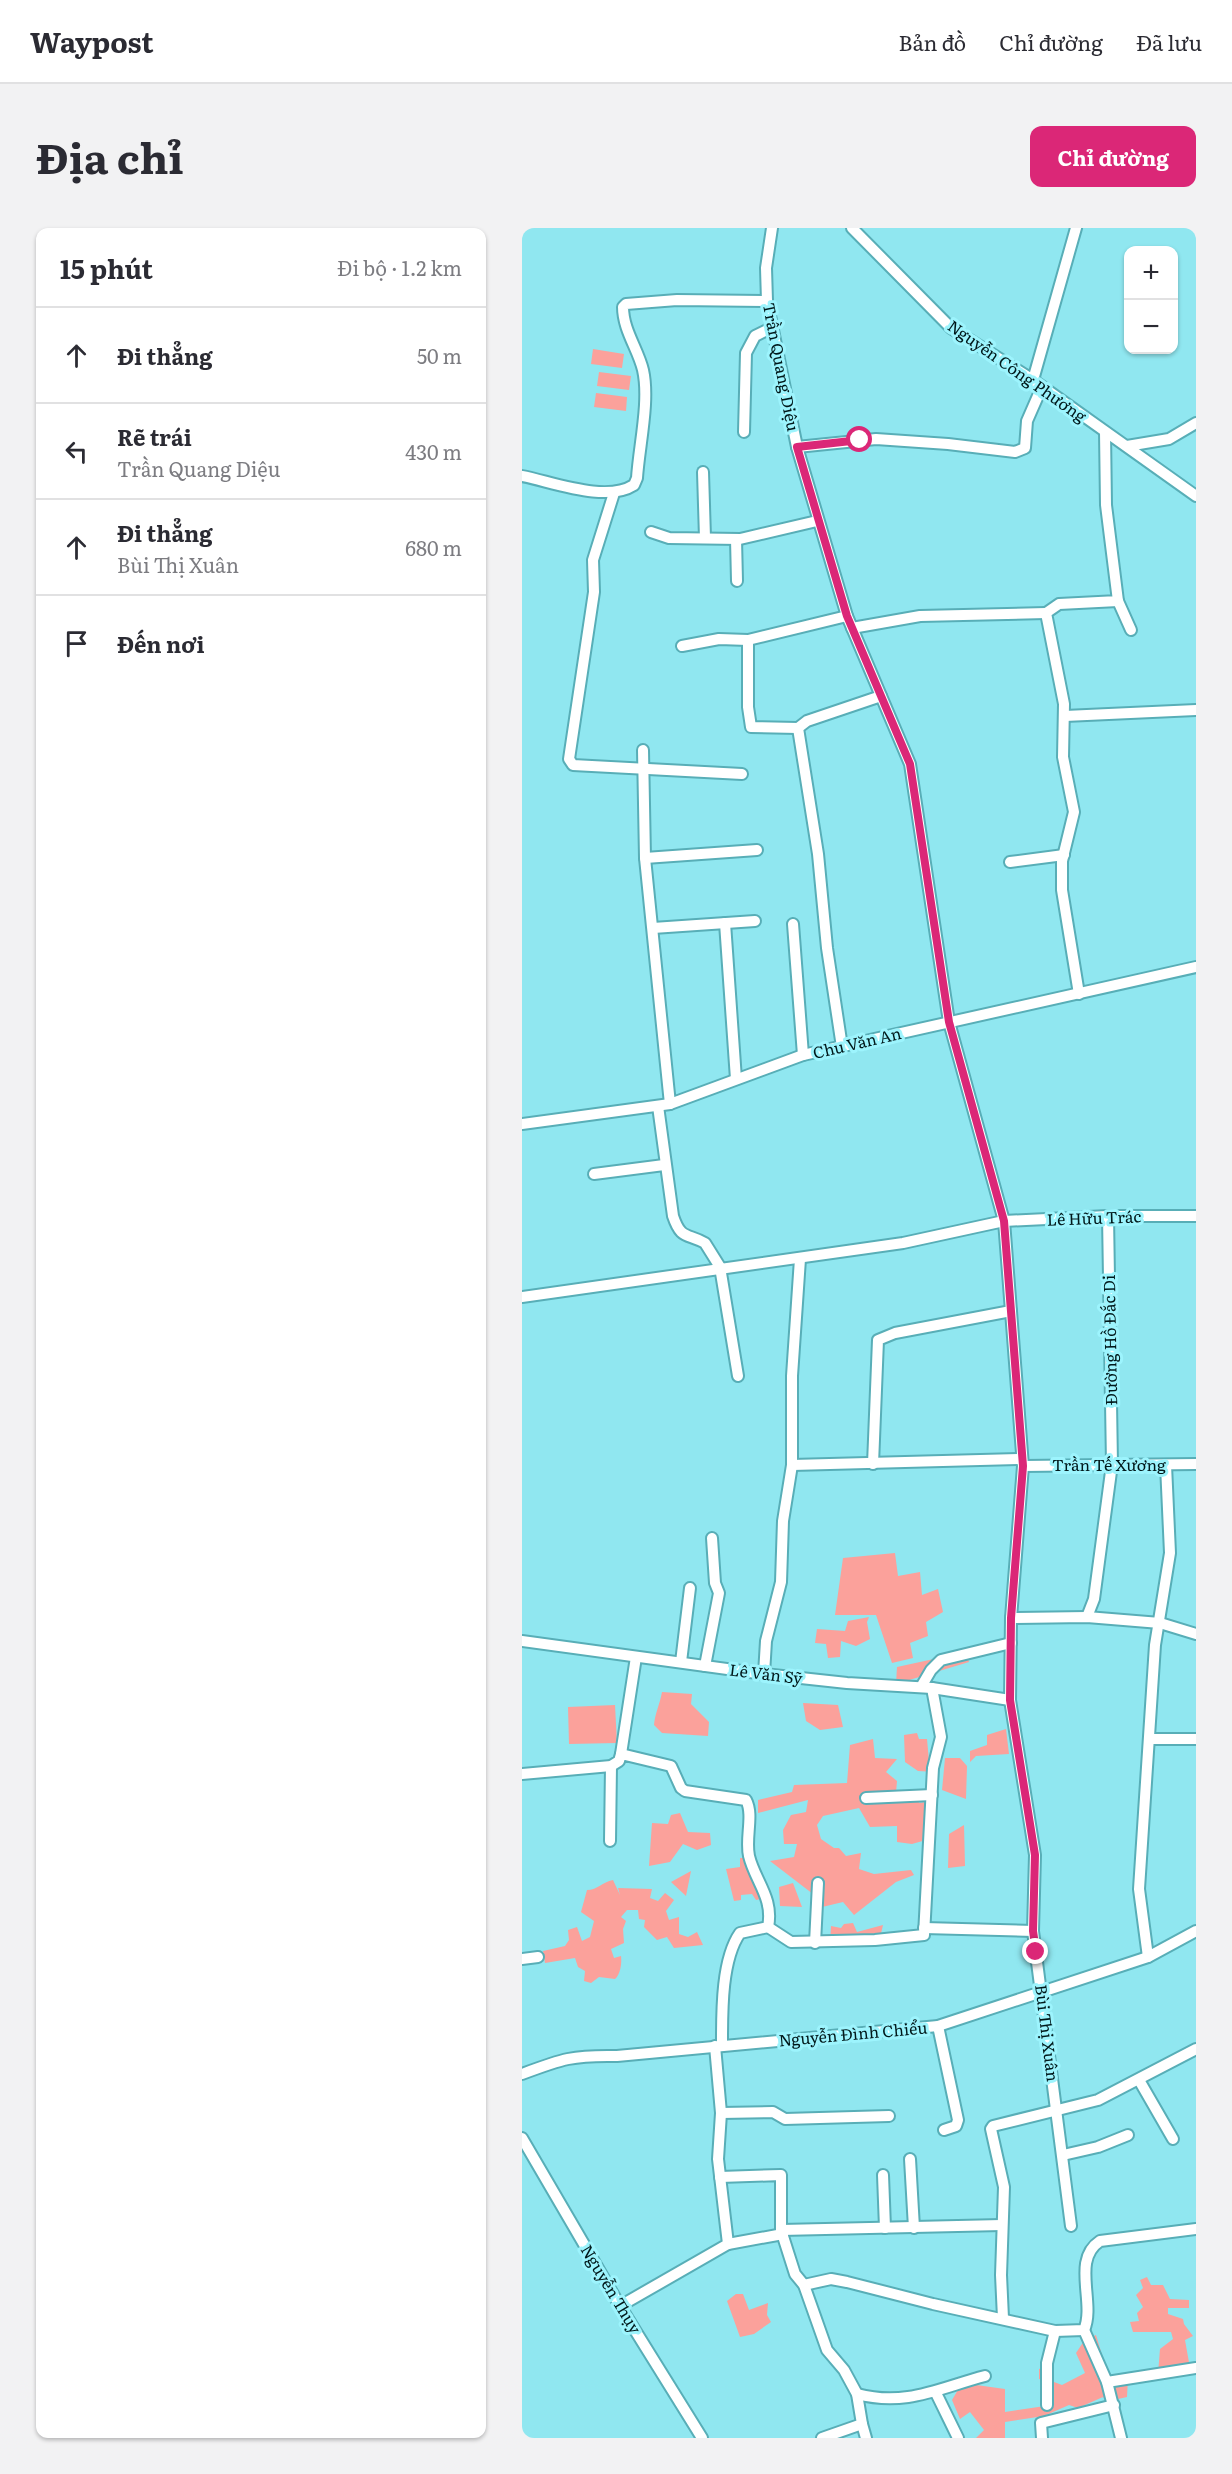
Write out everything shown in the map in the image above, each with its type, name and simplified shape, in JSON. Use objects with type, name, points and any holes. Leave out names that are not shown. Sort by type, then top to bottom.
[{"type":"street","name":"Trần Quang Diệu","points":[[772,228],[766,268],[767,301],[780,373],[817,521],[847,616],[910,764],[949,1022]]},
{"type":"street","name":"Nguyễn Công Phương","points":[[852,228],[951,328],[1033,380],[1041,389],[1127,446],[1196,496]]},
{"type":"street","points":[[1033,380],[1076,228]]},
{"type":"street","points":[[522,476],[571,488],[614,493],[634,485],[637,478],[645,392],[643,370],[624,318],[624,306],[677,300],[767,301]]},
{"type":"street","points":[[744,432],[746,353],[755,336],[773,327]]},
{"type":"street","points":[[797,447],[876,439],[1015,452],[1025,448],[1027,421],[1041,389]]},
{"type":"street","points":[[1127,446],[1169,439],[1196,423]]},
{"type":"street","points":[[1105,432],[1106,505],[1118,601],[1131,630]]},
{"type":"street","points":[[703,472],[705,538]]},
{"type":"street","points":[[614,493],[592,560],[594,592],[569,759],[573,765],[742,774]]},
{"type":"street","points":[[651,532],[669,538],[736,539],[817,521]]},
{"type":"street","points":[[736,539],[737,582]]},
{"type":"street","points":[[852,628],[920,616],[1046,613],[1059,604],[1118,601]]},
{"type":"street","points":[[1046,613],[1065,716],[1063,757],[1074,812],[1064,855],[1062,890],[1079,994]]},
{"type":"street","points":[[682,646],[718,639],[748,640],[847,616]]},
{"type":"street","points":[[748,640],[748,707],[751,727],[798,728],[807,722],[881,696]]},
{"type":"street","points":[[1065,716],[1196,710]]},
{"type":"street","points":[[798,728],[818,854],[827,948],[842,1047]]},
{"type":"street","points":[[643,750],[645,858],[670,1104]]},
{"type":"street","points":[[645,858],[757,850]]},
{"type":"street","points":[[1010,862],[1064,855]]},
{"type":"street","points":[[653,928],[755,921]]},
{"type":"street","points":[[725,923],[736,1079]]},
{"type":"street","points":[[793,924],[803,1055]]},
{"type":"street","name":"Chu Văn An","points":[[522,1124],[670,1104],[803,1055],[1196,967]]},
{"type":"street","name":"Bùi Thị Xuân","points":[[949,1022],[1004,1221],[1022,1462],[1011,1618],[1010,1700],[1035,1855],[1033,1931],[1043,1993],[1071,2226]]},
{"type":"street","points":[[658,1106],[664,1165],[677,1227],[686,1237],[705,1243],[720,1267],[738,1376]]},
{"type":"street","points":[[594,1174],[664,1165]]},
{"type":"street","name":"Lê Hữu Trác","points":[[522,1297],[720,1267],[800,1259],[903,1243],[1004,1221],[1192,1215]]},
{"type":"street","name":"Đường Hồ Đắc Di","points":[[1087,1617],[1094,1599],[1112,1464],[1108,1216]]},
{"type":"street","points":[[764,1674],[766,1641],[781,1582],[783,1521],[792,1465],[792,1376],[800,1259]]},
{"type":"street","points":[[873,1464],[878,1340],[895,1333],[1011,1311]]},
{"type":"street","name":"Trần Tế Xương","points":[[792,1465],[1022,1462],[1196,1464]]},
{"type":"street","points":[[1148,1957],[1139,1889],[1154,1655],[1170,1553],[1166,1465]]},
{"type":"street","points":[[705,1666],[719,1593],[712,1538]]},
{"type":"street","points":[[681,1662],[690,1588]]},
{"type":"street","points":[[1011,1618],[1087,1617],[1160,1623],[1196,1634]]},
{"type":"street","name":"Lê Văn Sỹ","points":[[522,1641],[764,1674],[847,1683],[926,1688],[1010,1700]]},
{"type":"street","points":[[728,2244],[720,2177],[721,2113],[718,2046],[724,1987],[733,1945],[740,1933],[768,1926],[791,1942],[815,1943],[924,1935],[933,1768],[941,1737],[926,1688],[931,1670],[941,1660],[1011,1643]]},
{"type":"street","points":[[522,1774],[611,1766],[619,1761],[636,1657]]},
{"type":"street","points":[[1150,1738],[1196,1739]]},
{"type":"street","points":[[621,1754],[671,1766],[681,1788],[685,1791],[746,1800],[748,1854],[767,1897],[768,1926]]},
{"type":"street","points":[[610,1841],[611,1766]]},
{"type":"street","points":[[866,1798],[932,1795]]},
{"type":"street","points":[[815,1943],[818,1883]]},
{"type":"street","points":[[924,1928],[1033,1931]]},
{"type":"street","name":"Nguyễn Đình Chiểu","points":[[527,2072],[551,2061],[583,2055],[617,2056],[938,2026],[1148,1957],[1196,1931]]},
{"type":"street","points":[[522,1959],[537,1957]]},
{"type":"street","points":[[938,2026],[958,2120],[956,2126],[944,2130]]},
{"type":"street","points":[[1003,2318],[1004,2187],[991,2129],[996,2123],[1098,2100],[1195,2052]]},
{"type":"street","points":[[522,2082],[527,2072]]},
{"type":"street","points":[[1139,2080],[1173,2139]]},
{"type":"street","points":[[721,2113],[773,2112],[784,2119],[889,2116]]},
{"type":"street","points":[[1063,2155],[1098,2147],[1128,2135]]},
{"type":"street","name":"Nguyễn Thụy","points":[[522,2139],[620,2306],[702,2438]]},
{"type":"street","points":[[910,2159],[914,2228]]},
{"type":"street","points":[[720,2177],[780,2175],[782,2232],[795,2274],[804,2285],[827,2350],[844,2370],[857,2394],[866,2438]]},
{"type":"street","points":[[883,2175],[885,2228]]},
{"type":"street","points":[[620,2306],[728,2244],[782,2232],[1002,2225]]},
{"type":"street","points":[[1121,2438],[1107,2382],[1084,2330],[1087,2312],[1086,2258],[1092,2246],[1100,2241],[1196,2229]]},
{"type":"street","points":[[804,2285],[831,2279],[1055,2331],[1084,2330]]},
{"type":"street","points":[[1047,2405],[1047,2362],[1055,2331]]},
{"type":"street","points":[[1107,2382],[1196,2368]]},
{"type":"street","points":[[857,2394],[893,2400],[936,2393],[955,2384],[985,2376]]},
{"type":"street","points":[[936,2393],[958,2438]]},
{"type":"street","points":[[1042,2438],[1041,2423],[1114,2405]]},
{"type":"street","points":[[822,2438],[862,2424]]},
{"type":"shaded area","points":[[593,349],[624,354],[622,368],[591,364]]},
{"type":"shaded area","points":[[599,372],[631,376],[629,390],[597,386]]},
{"type":"shaded area","points":[[596,393],[627,397],[626,411],[594,407]]},
{"type":"shaded area","points":[[895,1553],[898,1576],[920,1572],[922,1595],[938,1589],[943,1612],[926,1622],[928,1636],[910,1643],[913,1658],[892,1663],[876,1615],[835,1615],[843,1558]]},
{"type":"shaded area","points":[[869,1617],[867,1622],[870,1639],[856,1646],[841,1641],[840,1657],[828,1658],[826,1644],[815,1643],[817,1629],[845,1631],[848,1621]]},
{"type":"shaded area","points":[[966,1652],[969,1662],[896,1684],[897,1667]]},
{"type":"shaded area","points":[[662,1692],[692,1694],[691,1704],[709,1722],[708,1736],[662,1733],[654,1725]]},
{"type":"shaded area","points":[[803,1703],[838,1705],[843,1727],[820,1730],[806,1721]]},
{"type":"shaded area","points":[[615,1705],[617,1743],[569,1744],[568,1707]]},
{"type":"shaded area","points":[[1006,1729],[1009,1754],[976,1756],[970,1762],[970,1751],[987,1745],[987,1735]]},
{"type":"shaded area","points":[[917,1733],[919,1739],[927,1739],[929,1761],[937,1760],[935,1772],[918,1771],[905,1762],[904,1735]]},
{"type":"shaded area","points":[[873,1739],[875,1758],[897,1759],[886,1772],[897,1781],[896,1793],[918,1794],[919,1803],[932,1801],[933,1838],[912,1844],[897,1842],[897,1826],[870,1827],[859,1808],[823,1816],[817,1825],[821,1839],[834,1848],[839,1848],[846,1856],[861,1853],[859,1869],[874,1874],[911,1870],[914,1875],[896,1882],[854,1915],[843,1902],[818,1908],[824,1885],[816,1884],[813,1894],[770,1861],[794,1857],[797,1844],[784,1844],[783,1830],[791,1815],[806,1812],[808,1800],[758,1813],[758,1800],[792,1792],[794,1785],[847,1783],[850,1745]]},
{"type":"shaded area","points":[[945,1758],[960,1758],[967,1766],[966,1799],[942,1790]]},
{"type":"shaded area","points":[[680,1813],[688,1832],[710,1833],[711,1845],[697,1850],[683,1844],[670,1862],[649,1866],[652,1823],[668,1824],[671,1815]]},
{"type":"shaded area","points":[[964,1825],[965,1866],[948,1868],[949,1834]]},
{"type":"shaded area","points":[[740,1858],[750,1858],[769,1897],[756,1900],[752,1894],[741,1895],[741,1900],[734,1901],[726,1869],[740,1867]]},
{"type":"shaded area","points":[[691,1871],[686,1896],[671,1882]]},
{"type":"shaded area","points":[[613,1880],[620,1895],[618,1888],[652,1889],[650,1898],[658,1901],[665,1893],[674,1900],[666,1911],[669,1920],[679,1917],[679,1934],[688,1937],[697,1932],[703,1945],[674,1948],[667,1937],[657,1940],[644,1927],[645,1920],[639,1919],[638,1910],[627,1910],[621,1917],[626,1921],[623,1929],[624,1943],[611,1949],[614,1958],[621,1956],[620,1969],[615,1979],[599,1977],[591,1983],[584,1981],[585,1971],[578,1967],[575,1958],[545,1963],[543,1951],[565,1946],[569,1940],[568,1930],[577,1927],[582,1941],[590,1937],[594,1921],[581,1912],[587,1890]]},
{"type":"shaded area","points":[[793,1883],[802,1907],[780,1906],[779,1887]]},
{"type":"shaded area","points":[[853,1923],[857,1932],[883,1925],[879,1942],[830,1943],[831,1926],[841,1928],[844,1924]]},
{"type":"shaded area","points":[[1147,2277],[1151,2285],[1163,2285],[1170,2299],[1189,2300],[1189,2308],[1168,2308],[1168,2314],[1183,2319],[1193,2336],[1185,2340],[1190,2368],[1158,2374],[1160,2349],[1173,2339],[1171,2332],[1133,2332],[1130,2322],[1139,2321],[1137,2313],[1143,2307],[1136,2295],[1143,2288],[1140,2280]]},
{"type":"shaded area","points":[[736,2294],[743,2294],[749,2310],[768,2303],[767,2315],[771,2322],[754,2334],[740,2337],[727,2301]]},
{"type":"shaded area","points":[[1096,2335],[1105,2365],[1101,2377],[1128,2378],[1127,2397],[1118,2399],[1112,2409],[1103,2397],[1078,2408],[1069,2405],[1044,2416],[1005,2422],[1005,2438],[976,2438],[984,2430],[970,2412],[960,2419],[952,2400],[962,2383],[1005,2389],[1005,2412],[1045,2406],[1047,2381],[1039,2379],[1039,2369],[1051,2364],[1054,2382],[1062,2385],[1085,2373],[1076,2353],[1084,2341]]},
{"type":"route","points":[[860,440],[797,447],[817,521],[847,616],[910,764],[949,1022],[991,1182],[1004,1221],[1023,1466],[1011,1618],[1010,1700],[1035,1855],[1033,1931],[1036,1952]]}]
